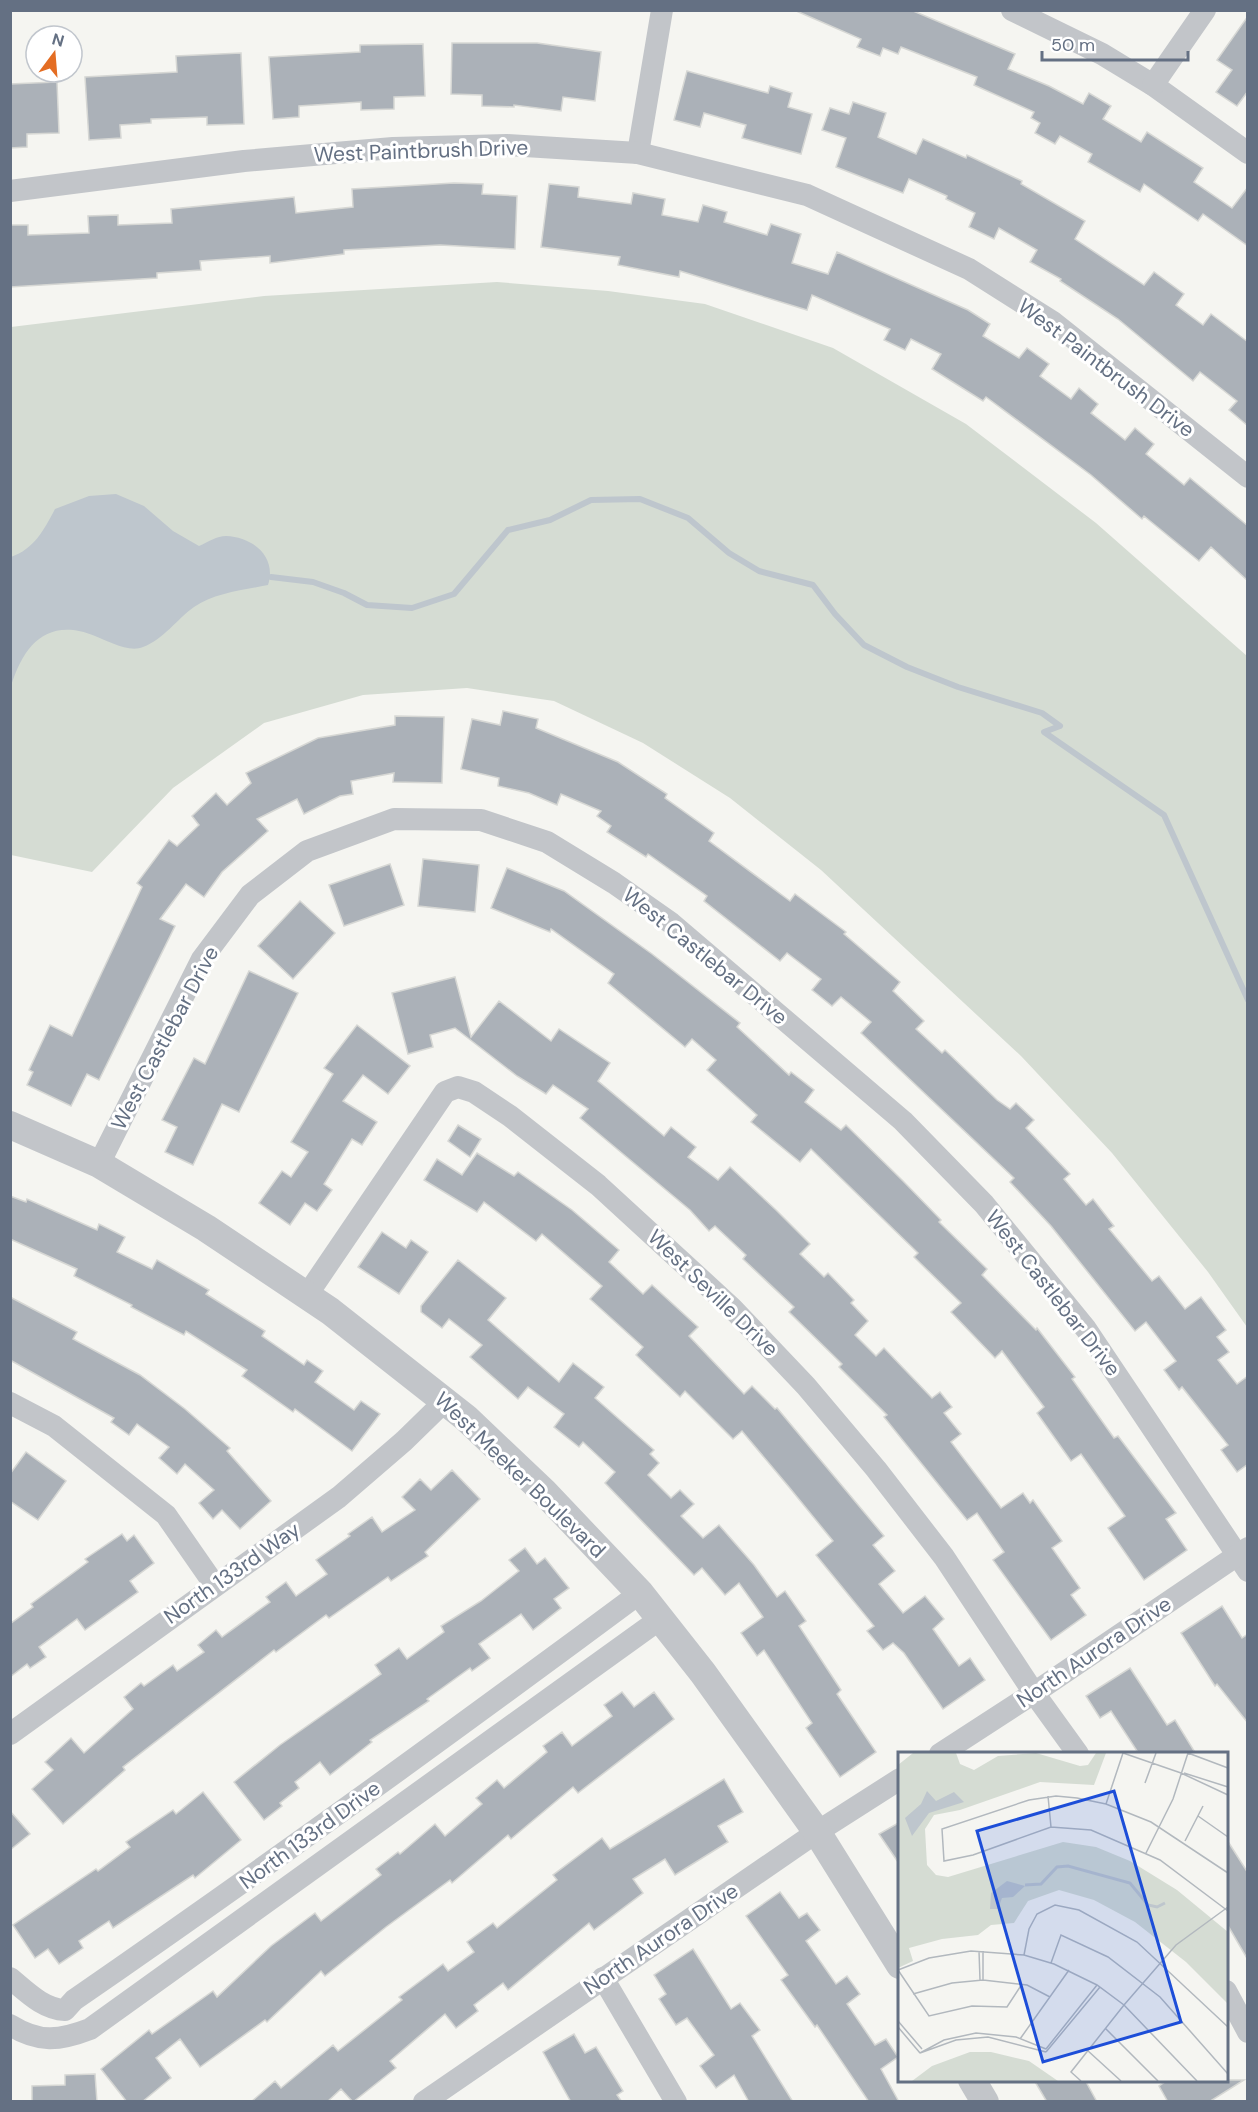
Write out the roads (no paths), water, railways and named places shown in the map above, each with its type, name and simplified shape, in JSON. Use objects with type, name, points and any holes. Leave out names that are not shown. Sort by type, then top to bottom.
[{"type":"street","points":[[638,153],[662,10]]},
{"type":"street","points":[[1012,10],[1102,54],[1153,85],[1248,153]]},
{"type":"street","points":[[1153,85],[1205,10]]},
{"type":"street","name":"West Paintbrush Drive","points":[[10,190],[244,161],[393,148],[507,144],[638,153],[807,195],[969,268],[1053,322],[1248,477]]},
{"type":"street","name":"West Castlebar Drive","points":[[99,1164],[202,958],[250,895],[307,851],[394,819],[481,820],[547,842],[614,883],[671,923],[903,1121],[984,1204],[1086,1329],[1244,1558]]},
{"type":"street","name":"West Seville Drive","points":[[307,1294],[445,1092],[458,1087],[474,1092],[510,1116],[598,1185],[732,1308],[806,1386],[876,1469],[944,1557],[1034,1694],[1077,1752]]},
{"type":"street","name":"West Meeker Boulevard","points":[[10,1125],[99,1164],[206,1228],[307,1294],[445,1401],[544,1492],[640,1593],[704,1673],[817,1832],[898,1962]]},
{"type":"street","name":"North 133rd Way","points":[[10,1734],[214,1584],[339,1497],[404,1441],[445,1401]]},
{"type":"street","points":[[10,1403],[54,1426],[166,1515],[214,1584]]},
{"type":"street","name":"North Aurora Drive","points":[[943,1752],[1244,1558]]},
{"type":"street","name":"North 133rd Drive","points":[[54,2009],[65,2010],[74,2000],[433,1747],[640,1593]]},
{"type":"street","name":"North 133rd Drive","points":[[50,2039],[90,2029],[447,1775],[660,1619]]},
{"type":"street","points":[[433,1747],[447,1775]]},
{"type":"street","name":"North Aurora Drive","points":[[424,2102],[603,1977],[817,1832],[898,1780]]},
{"type":"street","points":[[186,1923],[202,1949]]},
{"type":"street","points":[[603,1977],[676,2102]]},
{"type":"street","points":[[10,1978],[34,1998],[54,2009],[50,2039],[28,2036],[10,2025]]},
{"type":"street","points":[[1228,1993],[1248,2032]]},
{"type":"street","points":[[973,2082],[985,2102]]},
{"type":"waterway","points":[[271,577],[313,582],[344,593],[367,605],[412,608],[454,594],[508,530],[550,520],[591,500],[640,499],[688,518],[729,553],[759,571],[813,585],[835,614],[864,645],[907,667],[958,687],[1042,713],[1060,726],[1044,732],[1164,815],[1248,1000]]}]
